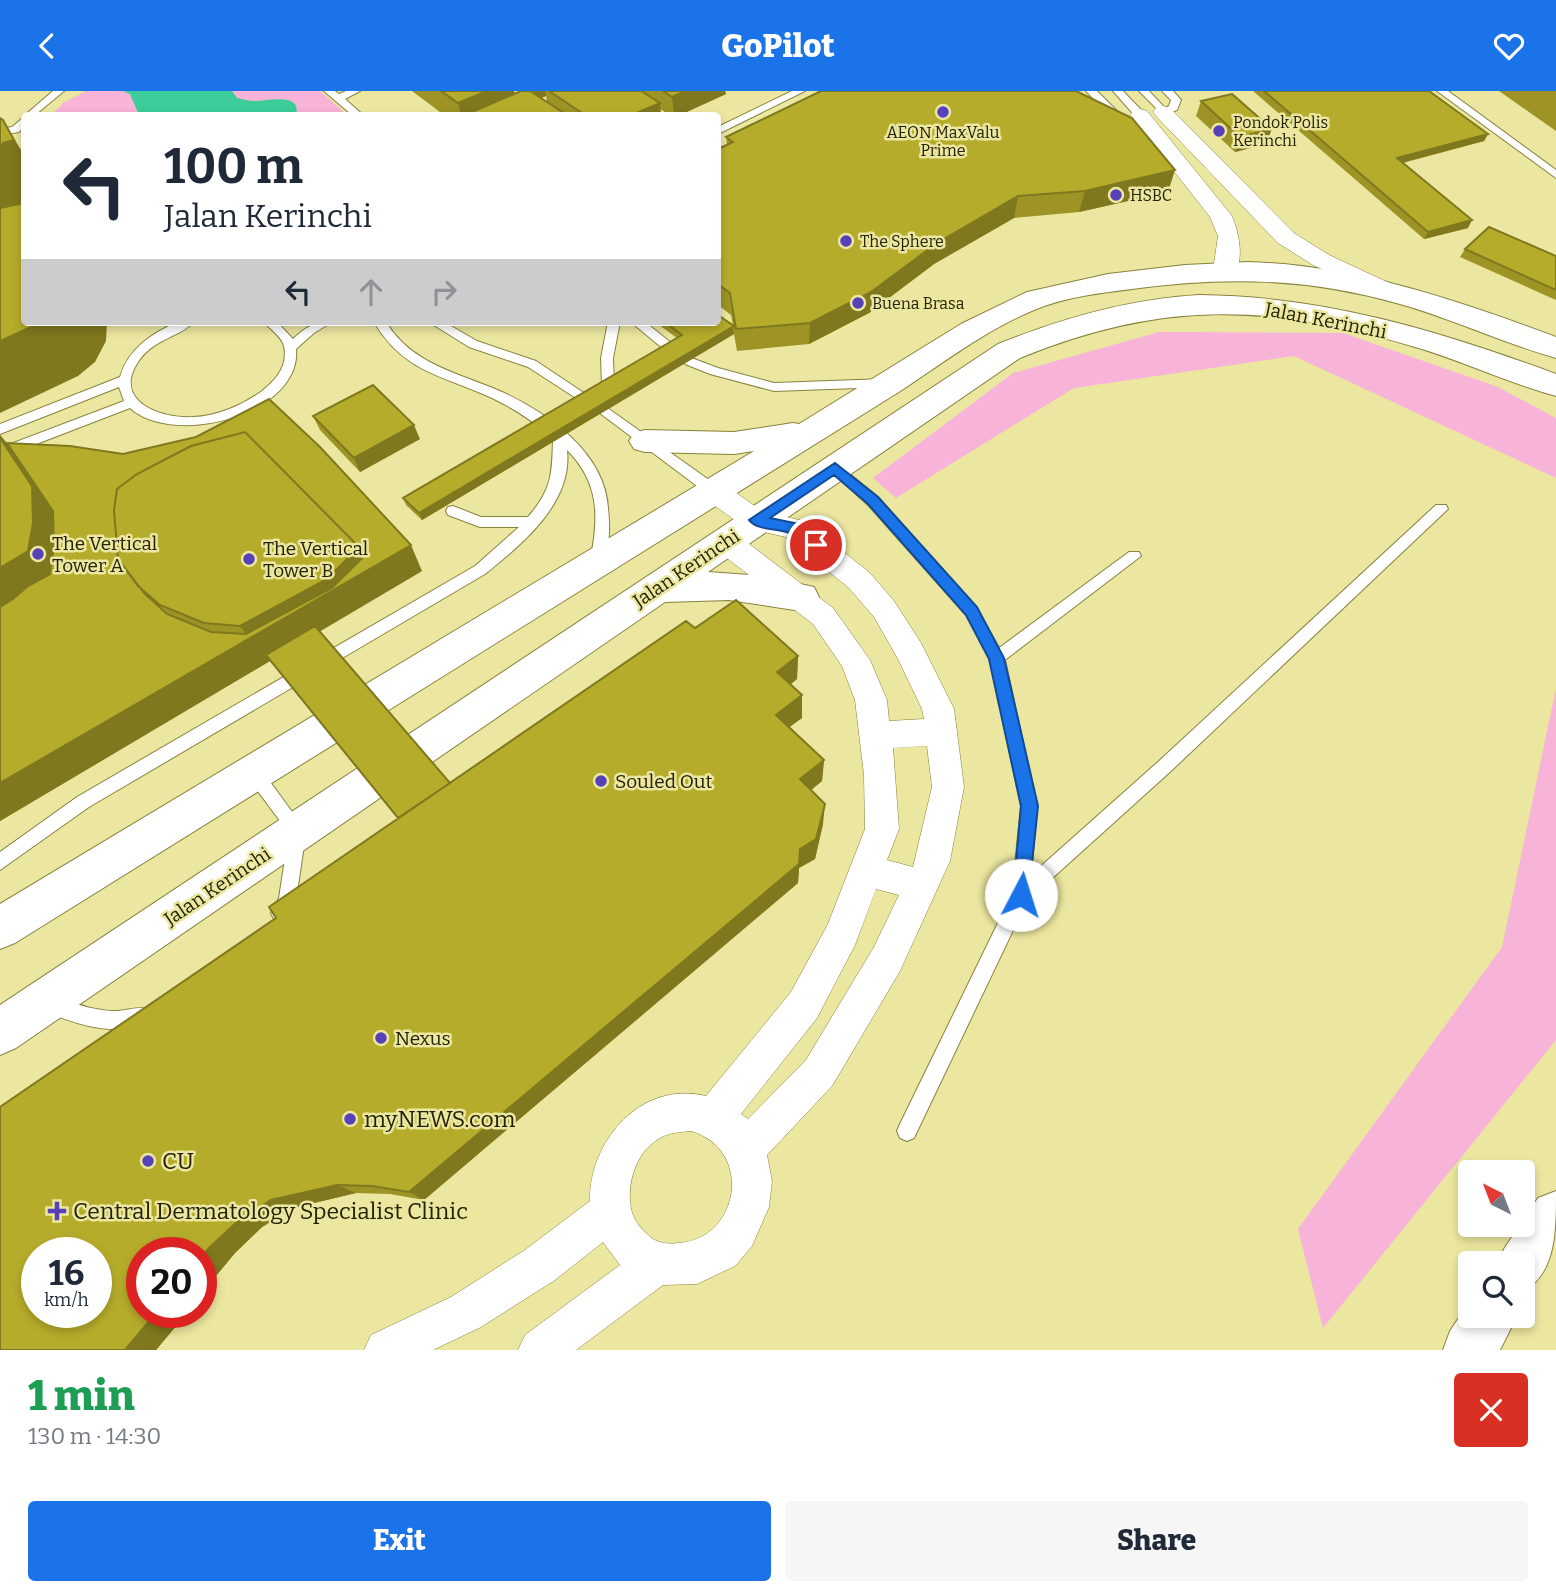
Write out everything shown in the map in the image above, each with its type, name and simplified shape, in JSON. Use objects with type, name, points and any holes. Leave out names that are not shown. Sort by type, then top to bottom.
[{"type":"main road","name":"Jalan Kerinchi","points":[[0,928],[891,383],[974,328],[1057,292],[1131,279],[1225,271],[1264,271],[1322,278],[1393,293],[1556,348]]},
{"type":"main road","name":"Jalan Kerinchi","points":[[0,1032],[1009,351],[1075,327],[1154,309],[1199,304],[1276,307],[1346,319],[1446,347],[1556,386]]},
{"type":"main road","points":[[645,440],[734,443],[811,431]]},
{"type":"main road","points":[[653,590],[705,584],[768,590],[801,597]]},
{"type":"main road","points":[[1533,1251],[1556,1216]]},
{"type":"main road","points":[[1469,1350],[1483,1328]]},
{"type":"street","points":[[1165,102],[1286,238],[1321,260],[1393,293]]},
{"type":"street","points":[[1131,119],[1213,202],[1229,236],[1225,271]]},
{"type":"street","points":[[1229,236],[1286,238]]},
{"type":"street","points":[[714,491],[756,520],[794,528],[859,580],[884,609],[911,652],[938,709],[948,787],[933,861],[887,959],[819,1073],[745,1150]]},
{"type":"street","points":[[713,1118],[804,1005],[842,933],[882,829],[880,775],[871,699],[855,660],[823,616],[725,541]]},
{"type":"street","points":[[875,735],[941,732]]},
{"type":"street","points":[[866,870],[922,885]]},
{"type":"street","points":[[691,1112],[713,1118],[731,1131],[745,1150],[752,1173],[752,1199],[743,1224],[728,1246],[707,1260],[682,1267],[658,1263],[636,1253],[620,1234],[611,1210],[610,1184],[616,1160],[630,1139],[648,1123],[669,1114],[691,1112]]},
{"type":"street","points":[[386,1350],[466,1312],[540,1265],[611,1210]]},
{"type":"street","points":[[540,1350],[658,1263]]},
{"type":"lane","points":[[33,112],[59,91]]},
{"type":"lane","points":[[333,95],[355,91]]},
{"type":"lane","points":[[721,130],[800,91]]},
{"type":"lane","points":[[1090,91],[1131,119]]},
{"type":"lane","points":[[1118,91],[1131,119]]},
{"type":"lane","points":[[1144,91],[1165,102]]},
{"type":"lane","points":[[1442,91],[1556,175]]},
{"type":"lane","points":[[333,95],[355,112]]},
{"type":"lane","points":[[0,132],[19,134]]},
{"type":"lane","points":[[1140,137],[1166,154]]},
{"type":"lane","points":[[178,326],[148,344],[134,359],[125,380],[126,392],[131,403],[145,414],[164,421],[188,423],[214,420],[239,412],[264,398],[282,381],[292,363],[293,346],[284,331],[276,326]]},
{"type":"lane","points":[[293,346],[318,326]]},
{"type":"lane","points":[[383,326],[398,349],[441,373],[500,397],[543,424],[591,469],[600,493],[603,538],[597,563]]},
{"type":"lane","points":[[442,326],[473,344],[532,364],[587,399]]},
{"type":"lane","points":[[608,386],[607,358],[613,326]]},
{"type":"lane","points":[[642,326],[671,349]]},
{"type":"lane","points":[[690,361],[715,372],[774,387],[891,383]]},
{"type":"lane","points":[[0,429],[125,380]]},
{"type":"lane","points":[[0,453],[131,403]]},
{"type":"lane","points":[[611,411],[714,491]]},
{"type":"lane","points":[[0,862],[83,802],[480,570],[533,522],[558,478],[562,452],[559,439]]},
{"type":"lane","points":[[835,467],[873,501],[971,611],[997,658],[1029,806],[1021,895],[907,1131]]},
{"type":"lane","points":[[1021,895],[1165,766],[1441,509]]},
{"type":"lane","points":[[453,511],[480,522],[533,522]]},
{"type":"lane","points":[[997,658],[1134,556]]},
{"type":"lane","points":[[254,773],[298,831],[287,900],[267,934]]},
{"type":"lane","points":[[45,1003],[93,1018],[129,1022],[161,1009]]},
{"type":"shaded area","points":[[86,91],[320,91],[344,112],[54,112],[63,103]]},
{"type":"shaded area","points":[[123,91],[232,91],[237,98],[248,100],[289,100],[294,103],[296,112],[138,112],[130,94]]},
{"type":"shaded area","points":[[1159,332],[1343,333],[1498,387],[1556,418],[1556,478],[1294,356],[1074,388],[896,498],[873,478],[1013,373]]},
{"type":"shaded area","points":[[1556,688],[1556,1040],[1323,1328],[1298,1229],[1502,947]]},
{"type":"building","points":[[441,91],[487,91],[458,103]]},
{"type":"building","points":[[521,91],[530,91],[562,112],[472,112]]},
{"type":"building","points":[[549,91],[641,91],[660,103],[639,112],[580,112]]},
{"type":"building","points":[[663,91],[685,91],[672,97]]},
{"type":"building","name":"The Sphere","points":[[821,91],[1076,91],[1132,118],[1175,170],[1085,191],[1018,196],[937,243],[871,292],[810,323],[736,329],[730,293],[721,286],[721,148],[733,142],[726,137]]},
{"type":"building","points":[[1264,91],[1429,91],[1488,134],[1397,158],[1472,220],[1428,232]]},
{"type":"building","points":[[1232,94],[1272,129],[1240,137],[1201,101]]},
{"type":"building","points":[[0,118],[14,140],[3,143],[0,151]]},
{"type":"building","points":[[21,204],[21,326],[33,326],[0,341],[0,208]]},
{"type":"building","points":[[1489,227],[1556,256],[1556,290],[1465,249]]},
{"type":"building","points":[[721,317],[734,326],[419,513],[403,498],[682,335],[670,326],[721,326]]},
{"type":"building","points":[[373,385],[414,425],[354,458],[313,416]]},
{"type":"building","points":[[269,399],[320,447],[411,545],[0,783],[0,607],[28,586],[50,574],[54,547],[53,511],[7,443],[70,446],[123,454],[196,437]],"holes":[[[245,432],[359,547],[364,556],[332,588],[246,634],[211,632],[167,614],[145,594],[118,559],[114,510],[117,489],[137,474],[191,446]]]},
{"type":"building","name":"The Vertical Tower B","points":[[245,432],[359,547],[327,579],[240,626],[204,623],[160,605],[138,586],[118,559],[114,510],[117,489],[137,474],[191,446]]},
{"type":"building","points":[[0,438],[32,486],[33,523],[28,551],[0,568]]},
{"type":"building","name":"Nexus","points":[[736,600],[798,656],[777,672],[802,695],[776,715],[824,760],[800,779],[825,804],[816,839],[800,849],[799,864],[409,1192],[372,1186],[337,1185],[271,1200],[239,1220],[217,1240],[217,1237],[126,1237],[126,1328],[143,1328],[125,1350],[0,1350],[0,1107],[276,918],[269,907],[686,621],[695,628]]},
{"type":"building","points":[[315,626],[450,783],[398,818],[266,655]]},
{"type":"place","name":"AEON MaxValu Prime","points":[[943,112]]},
{"type":"place","name":"Pondok Polis Kerinchi","points":[[1219,131]]},
{"type":"place","name":"HSBC","points":[[1116,195]]},
{"type":"place","name":"The Sphere","points":[[846,241]]},
{"type":"place","name":"Buena Brasa","points":[[858,303]]},
{"type":"place","name":"The Vertical Tower A","points":[[38,554]]},
{"type":"place","name":"The Vertical Tower B","points":[[249,559]]},
{"type":"place","name":"Souled Out","points":[[601,781]]},
{"type":"place","name":"Nexus","points":[[381,1038]]},
{"type":"place","name":"myNEWS.com","points":[[350,1119]]},
{"type":"place","name":"CU","points":[[148,1161]]},
{"type":"place","name":"Central Dermatology Specialist Clinic","points":[[57,1211]]},
{"type":"route","points":[[816,545],[794,528],[756,520],[835,467],[873,501],[971,611],[997,658],[1029,806],[1021,895]]}]
